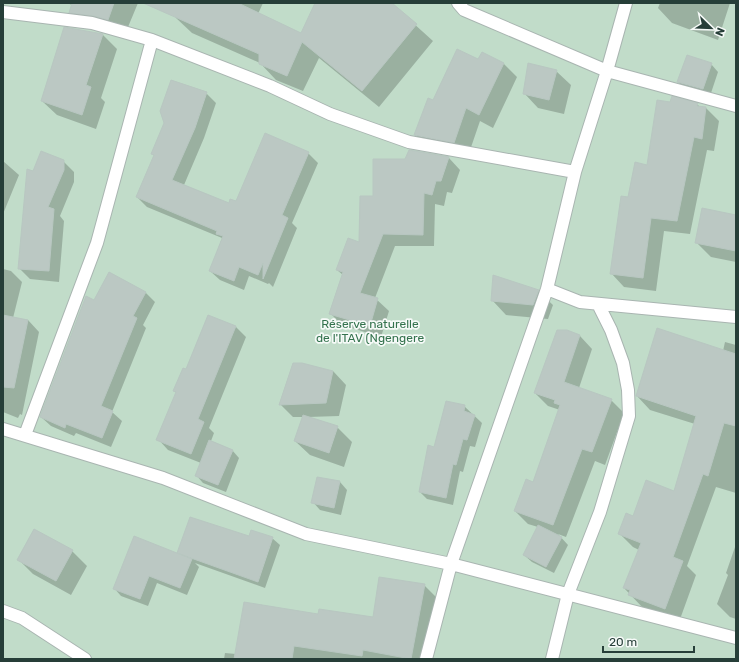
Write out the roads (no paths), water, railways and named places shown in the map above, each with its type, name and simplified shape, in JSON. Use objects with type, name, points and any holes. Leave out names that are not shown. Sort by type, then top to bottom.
[{"type":"street","points":[[458,3],[464,10],[607,71],[736,106]]},
{"type":"street","points":[[426,659],[451,564],[547,289],[575,172],[607,71],[626,3]]},
{"type":"street","points":[[3,12],[92,23],[152,40],[270,86],[330,114],[409,142],[575,172]]},
{"type":"street","points":[[24,435],[97,244],[152,40]]},
{"type":"street","points":[[547,289],[580,302],[736,317]]},
{"type":"street","points":[[552,659],[568,594],[600,512],[629,416],[628,390],[623,363],[611,330],[598,304]]},
{"type":"street","points":[[3,429],[162,478],[306,534],[451,564],[736,638]]},
{"type":"street","points":[[3,611],[22,618],[85,659]]},
{"type":"park label","name":"Réserve naturelle de l'ITAV (Ngengere","points":[[370,331]]}]
